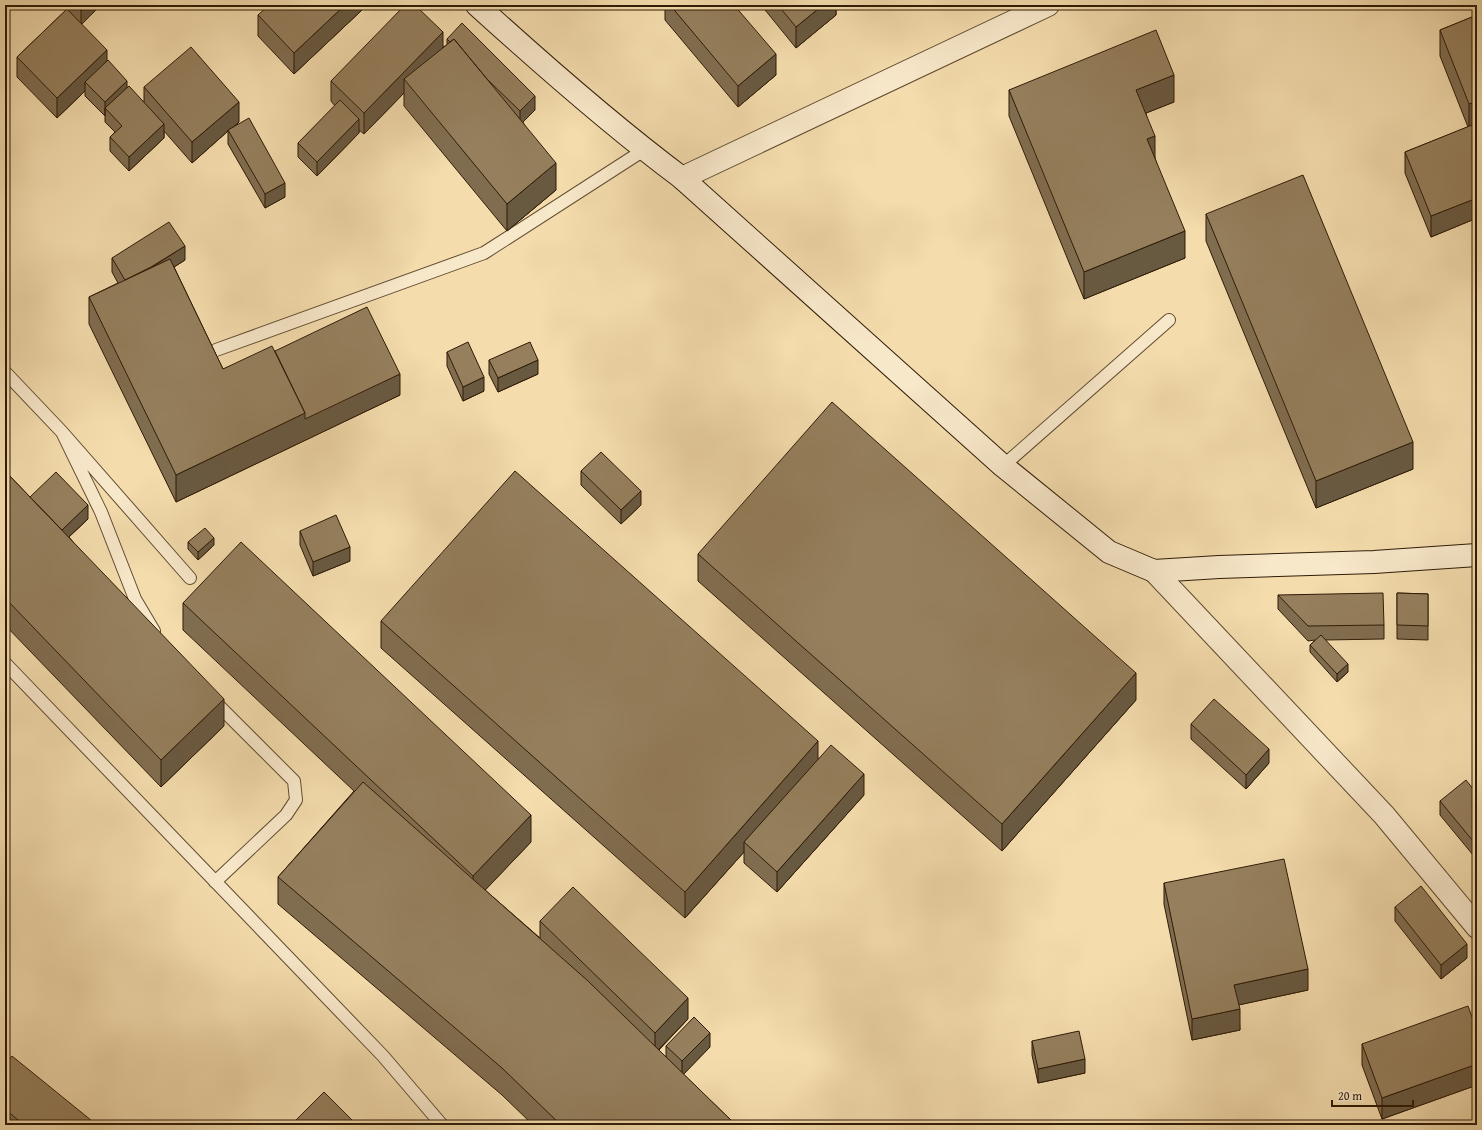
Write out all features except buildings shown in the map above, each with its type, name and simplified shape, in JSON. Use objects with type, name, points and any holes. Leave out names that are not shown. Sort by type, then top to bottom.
[{"type":"street","points":[[477,5],[524,48],[644,150],[682,178],[1003,466],[1109,552],[1154,571],[1384,815],[1477,927]]},
{"type":"street","points":[[682,178],[1048,5]]},
{"type":"street","points":[[1154,571],[1219,567],[1374,562],[1477,555]]},
{"type":"lane","points":[[216,350],[484,253],[644,150]]},
{"type":"lane","points":[[1003,466],[1169,320]]},
{"type":"lane","points":[[5,372],[62,432],[190,578]]},
{"type":"lane","points":[[62,432],[101,512],[135,599],[160,641]]},
{"type":"lane","points":[[5,663],[383,1056],[435,1122]]},
{"type":"lane","points":[[207,692],[294,781],[296,800],[286,814],[215,882]]}]
